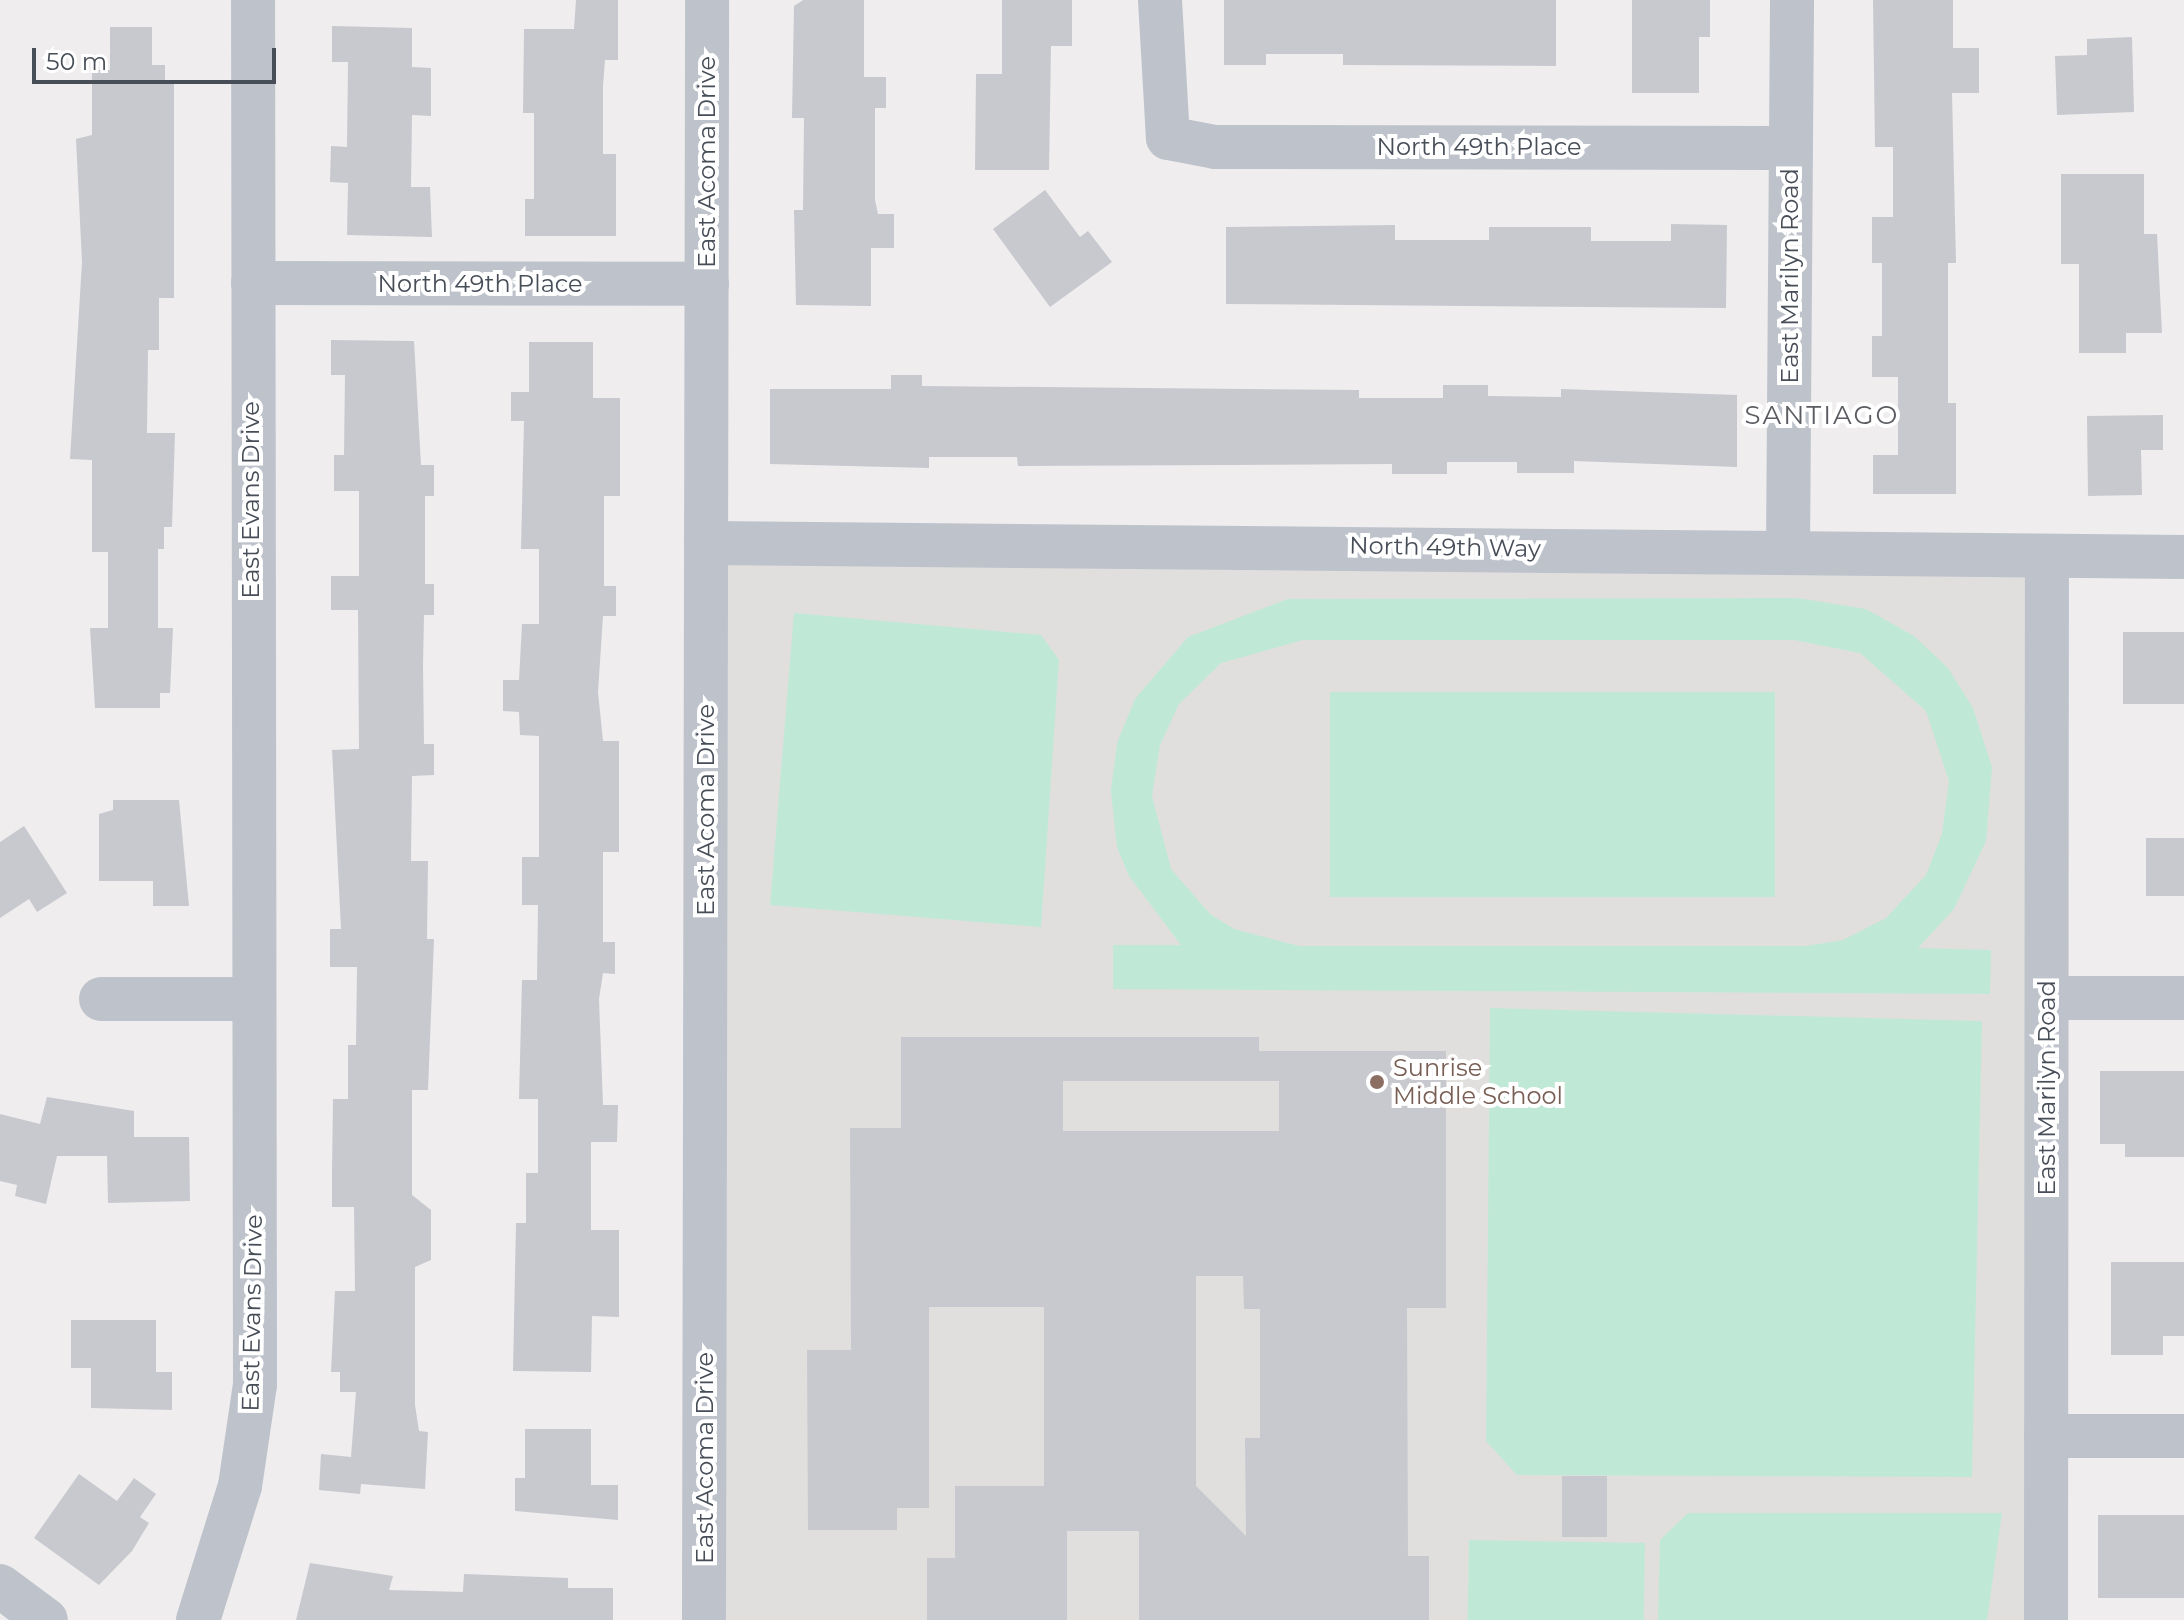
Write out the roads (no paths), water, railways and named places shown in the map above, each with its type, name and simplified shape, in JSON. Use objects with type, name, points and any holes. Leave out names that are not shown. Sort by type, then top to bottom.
[{"type":"street","name":"East Evans Drive","points":[[198,1620],[240,1486],[255,1385],[252,999],[253,0]]},
{"type":"street","name":"East Acoma Drive","points":[[704,1620],[707,0]]},
{"type":"street","name":"North 49th Place","points":[[1160,0],[1168,138],[1215,147],[1791,148]]},
{"type":"street","name":"East Marilyn Road","points":[[1788,551],[1792,0]]},
{"type":"street","name":"North 49th Place","points":[[253,283],[707,284]]},
{"type":"street","name":"North 49th Way","points":[[706,543],[2184,557]]},
{"type":"street","name":"East Marilyn Road","points":[[2046,1620],[2047,556]]},
{"type":"street","points":[[2047,998],[2184,998]]},
{"type":"street","points":[[101,999],[252,999]]},
{"type":"street","points":[[2046,1436],[2184,1436]]},
{"type":"street","points":[[0,1586],[46,1620]]},
{"type":"place","name":"Sunrise Middle School","points":[[1377,1082]]},
{"type":"district","name":"SANTIAGO","points":[[1822,416]]}]
